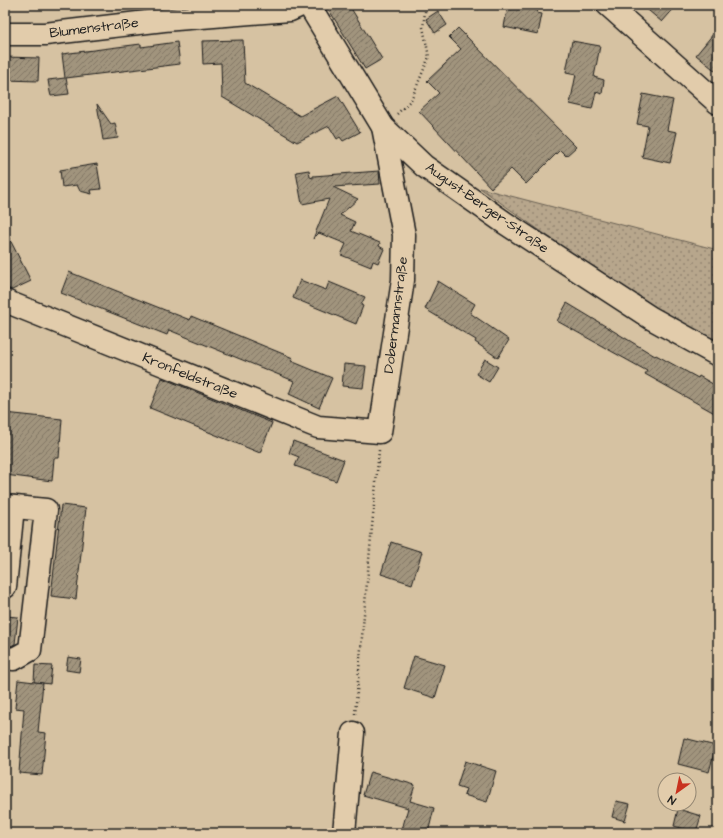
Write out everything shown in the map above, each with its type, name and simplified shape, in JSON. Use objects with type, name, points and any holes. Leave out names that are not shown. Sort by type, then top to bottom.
[{"type":"street","name":"Blumenstraße","points":[[5,34],[45,34],[164,20],[290,10],[301,5]]},
{"type":"street","name":"August-Berger-Straße","points":[[309,5],[384,127],[424,166],[505,223],[651,318],[718,356]]},
{"type":"street","points":[[609,5],[718,103]]},
{"type":"street","name":"Dobermannstraße","points":[[380,432],[403,280],[404,235],[384,127]]},
{"type":"street","name":"Kronfeldstraße","points":[[5,301],[318,427],[380,432]]},
{"type":"street","points":[[5,587],[9,507],[46,510],[30,650],[14,659],[5,658]]},
{"type":"street","points":[[344,833],[353,733]]},
{"type":"path","points":[[384,127],[412,100],[429,58],[423,27],[426,5]]},
{"type":"path","points":[[353,733],[380,432]]},
{"type":"shaded area","points":[[480,188],[718,250],[718,342],[622,289]]},
{"type":"building","points":[[326,5],[349,5],[382,59],[365,69]]},
{"type":"building","points":[[508,5],[539,5],[537,13],[542,14],[538,34],[504,27]]},
{"type":"building","points":[[642,5],[677,5],[662,22]]},
{"type":"building","points":[[438,11],[447,25],[435,33],[426,19]]},
{"type":"building","points":[[458,28],[576,147],[566,156],[560,150],[526,184],[511,169],[491,188],[419,111],[439,93],[427,81],[461,49],[449,37]]},
{"type":"building","points":[[718,28],[718,73],[696,55]]},
{"type":"building","points":[[243,40],[245,83],[300,116],[338,96],[360,132],[343,141],[340,137],[337,139],[329,126],[297,142],[222,97],[221,63],[203,64],[202,41]]},
{"type":"building","points":[[572,41],[600,46],[594,77],[604,80],[602,94],[596,92],[592,109],[570,104],[576,74],[566,72]]},
{"type":"building","points":[[177,42],[180,64],[66,78],[69,94],[51,96],[48,80],[65,78],[62,54],[141,44],[141,47]]},
{"type":"building","points":[[5,57],[39,58],[38,81],[5,80]]},
{"type":"building","points":[[643,94],[673,100],[667,130],[677,132],[670,163],[642,157],[648,126],[637,124]]},
{"type":"building","points":[[97,104],[111,124],[115,123],[118,138],[103,140]]},
{"type":"building","points":[[97,164],[101,189],[91,190],[92,194],[80,191],[77,185],[62,187],[60,170]]},
{"type":"building","points":[[309,170],[310,177],[313,178],[313,176],[379,171],[380,184],[333,187],[358,199],[340,215],[355,222],[351,231],[380,243],[379,246],[384,249],[378,263],[373,261],[371,267],[341,255],[346,244],[319,233],[313,239],[329,199],[302,204],[296,172]]},
{"type":"building","points":[[5,230],[31,281],[12,290],[9,289],[5,281]]},
{"type":"building","points":[[69,272],[190,320],[191,316],[293,358],[291,361],[332,378],[319,408],[289,394],[294,381],[169,330],[167,335],[61,293]]},
{"type":"building","points":[[300,280],[326,290],[329,282],[365,297],[361,305],[363,306],[356,324],[293,298]]},
{"type":"building","points":[[438,281],[475,304],[470,313],[509,340],[498,358],[475,342],[476,340],[425,309]]},
{"type":"building","points":[[567,303],[655,356],[656,355],[698,378],[699,376],[718,387],[718,415],[645,374],[647,371],[557,321]]},
{"type":"building","points":[[485,359],[498,367],[489,382],[476,374]]},
{"type":"building","points":[[344,364],[366,366],[363,388],[342,386]]},
{"type":"building","points":[[162,378],[272,423],[260,453],[150,408]]},
{"type":"building","points":[[5,413],[62,419],[59,458],[54,458],[52,481],[5,475]]},
{"type":"building","points":[[293,441],[344,460],[336,481],[295,466],[299,457],[289,453]]},
{"type":"building","points":[[61,505],[86,508],[76,599],[51,596]]},
{"type":"building","points":[[391,542],[422,552],[412,584],[381,574]]},
{"type":"building","points":[[5,616],[18,617],[15,644],[11,646],[5,646]]},
{"type":"building","points":[[414,656],[445,665],[435,698],[404,688]]},
{"type":"building","points":[[68,657],[81,659],[79,672],[66,670]]},
{"type":"building","points":[[35,665],[52,666],[50,684],[34,682]]},
{"type":"building","points":[[18,680],[43,683],[38,732],[46,733],[42,775],[19,773],[24,709],[15,708]]},
{"type":"building","points":[[684,738],[716,746],[709,772],[678,764]]},
{"type":"building","points":[[465,761],[496,771],[487,802],[464,795],[466,789],[457,786]]},
{"type":"building","points":[[370,772],[415,785],[410,801],[434,808],[428,833],[401,833],[408,808],[363,795]]},
{"type":"building","points":[[616,801],[630,804],[625,821],[612,817]]},
{"type":"building","points":[[677,812],[688,812],[701,816],[696,832],[674,826]]}]
